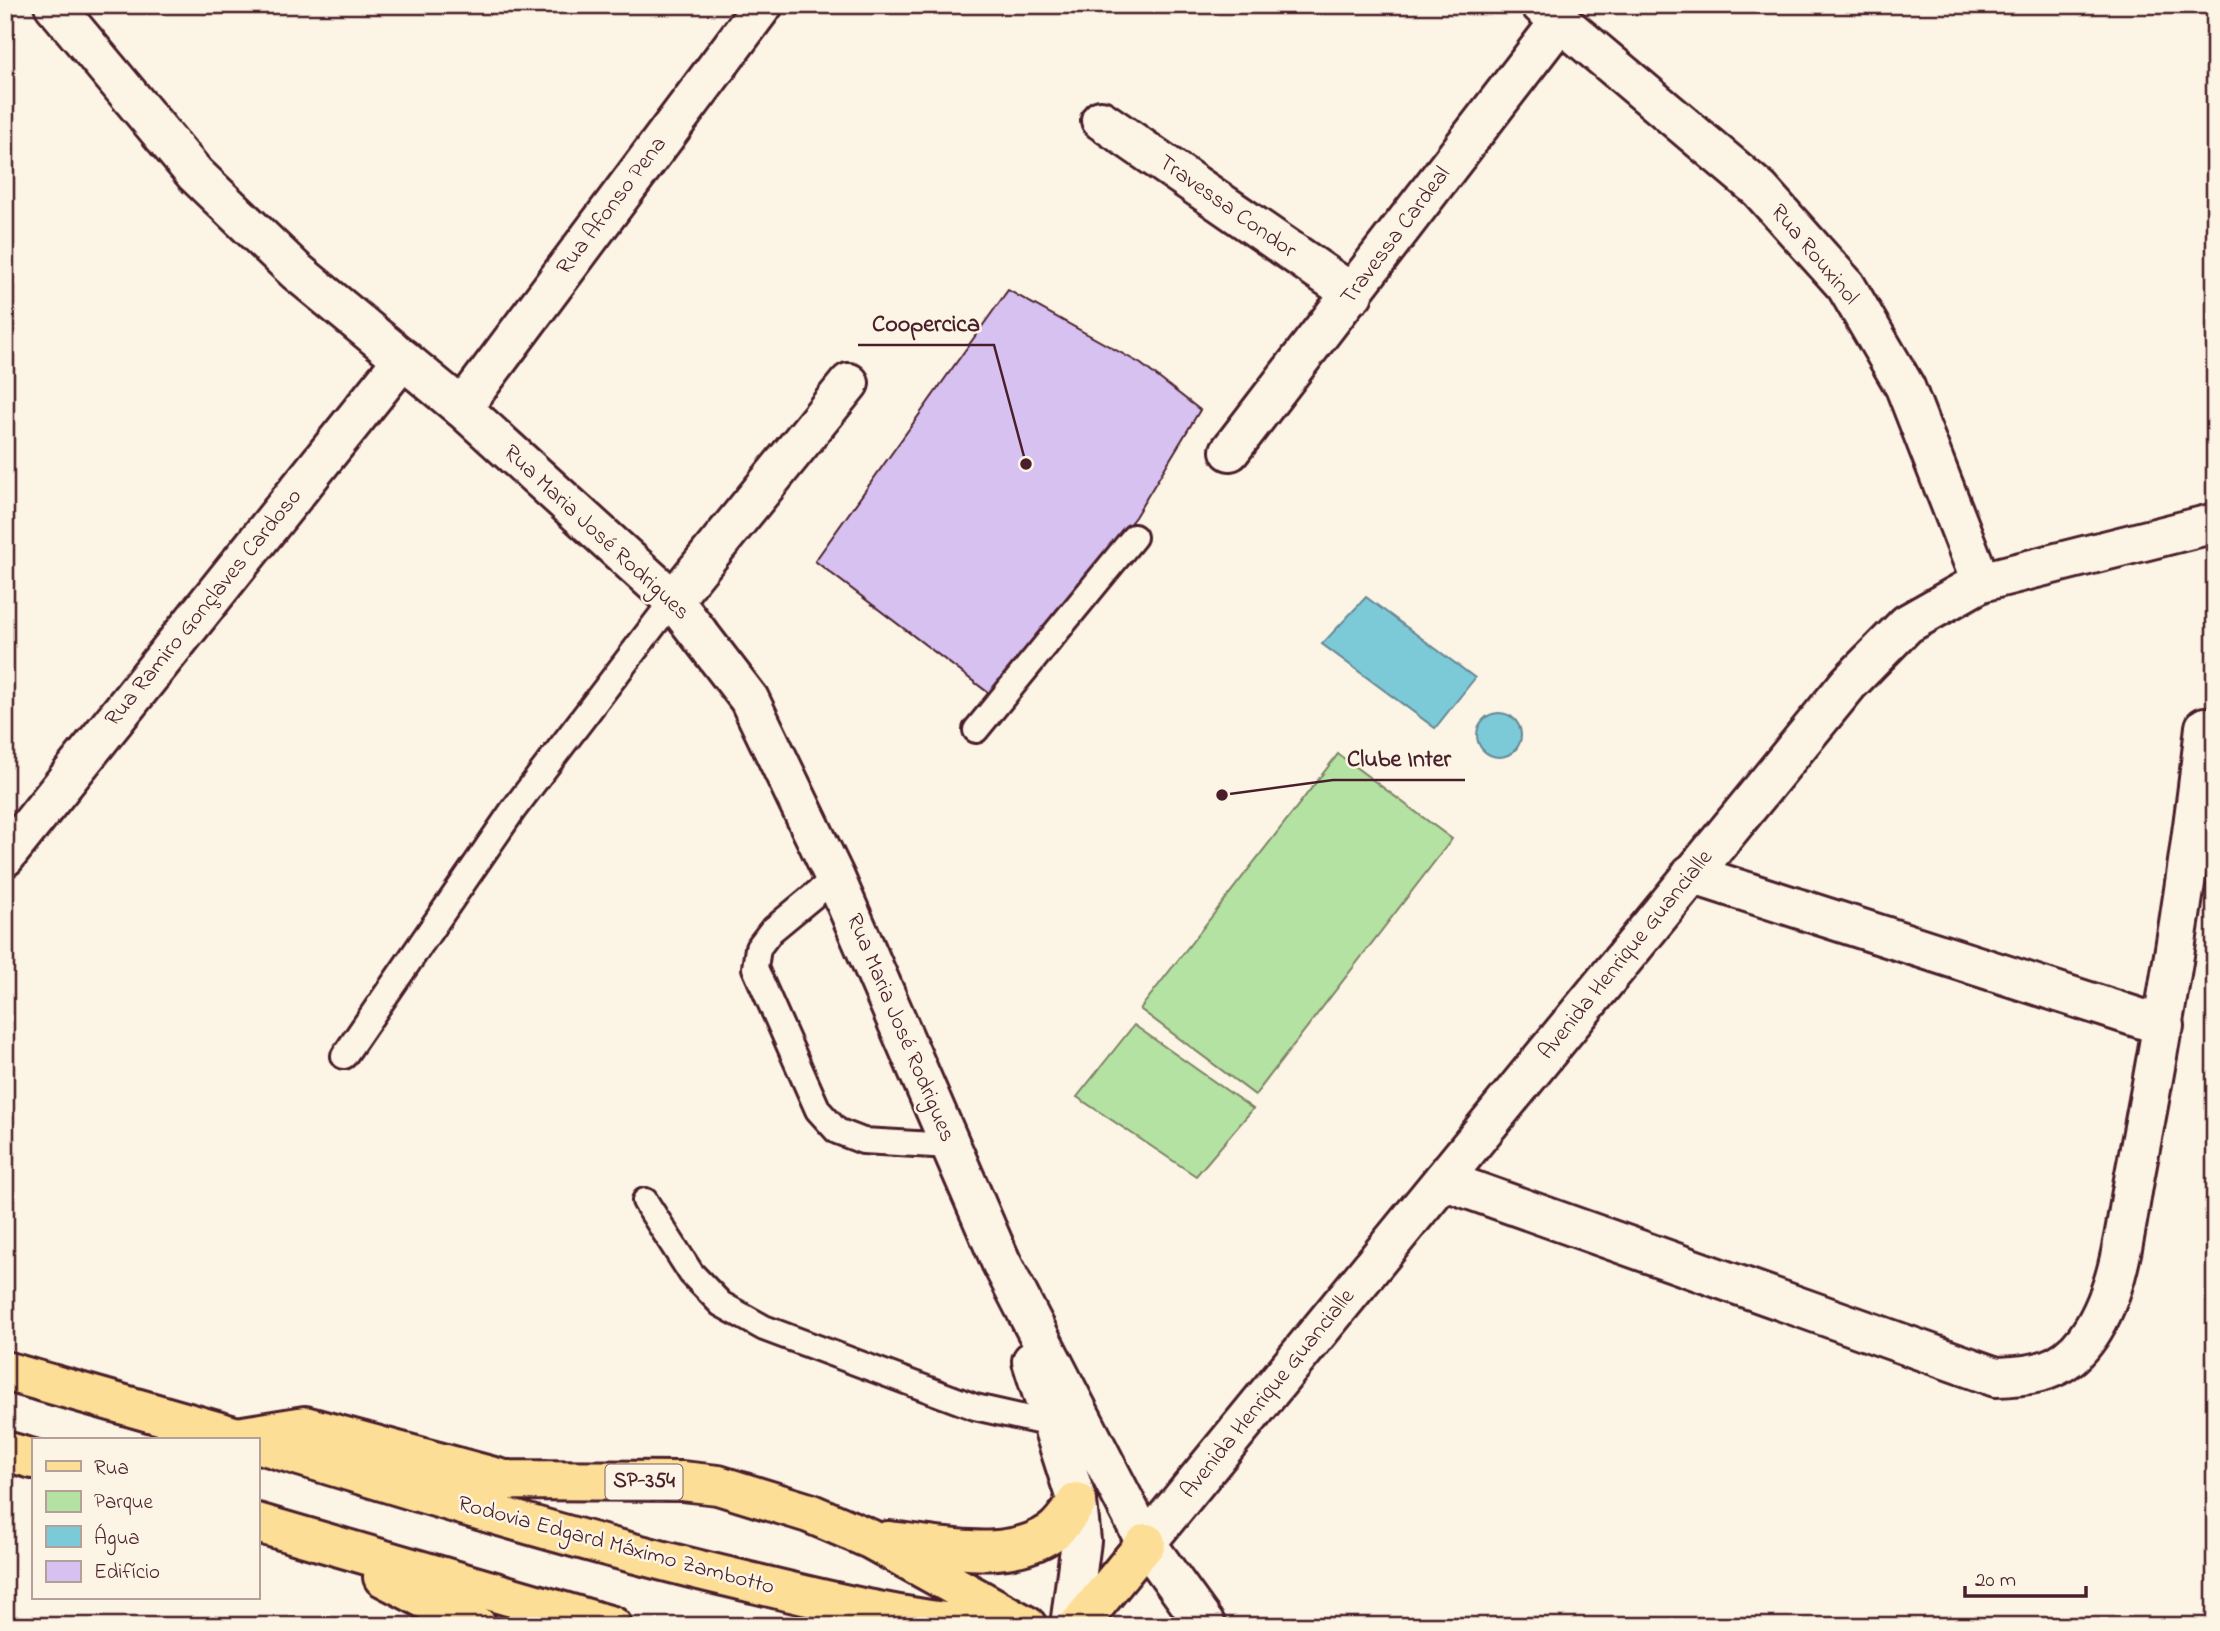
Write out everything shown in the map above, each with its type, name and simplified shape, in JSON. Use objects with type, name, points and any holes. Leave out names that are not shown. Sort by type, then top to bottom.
[{"type":"main road","name":"Rodovia Edgard Máximo Zambotto","points":[[5,1371],[241,1438]]},
{"type":"main road","name":"SP-354","points":[[256,1438],[305,1426],[505,1480],[682,1481],[718,1485],[809,1513],[870,1539],[1027,1626]]},
{"type":"main road","name":"Rodovia Edgard Máximo Zambotto","points":[[259,1443],[643,1557],[836,1603],[943,1623],[980,1626]]},
{"type":"main road","points":[[5,1451],[32,1459]]},
{"type":"main road","points":[[870,1539],[985,1551],[1023,1548],[1055,1530],[1077,1503]]},
{"type":"main road","points":[[259,1524],[612,1626]]},
{"type":"main road","points":[[296,1534],[477,1626]]},
{"type":"main road","points":[[1077,1626],[1146,1543]]},
{"type":"street","name":"Rua Maria José Rodrigues","points":[[54,5],[194,174],[296,271],[462,408],[673,600],[749,699],[835,878],[1001,1262]]},
{"type":"street","name":"Rua Afonso Pena","points":[[462,408],[763,5]]},
{"type":"street","name":"Travessa Cardeal","points":[[1230,451],[1353,294],[1551,13]]},
{"type":"street","name":"Rua Rouxinol","points":[[1551,13],[1760,190],[1846,286],[1905,387],[1981,582]]},
{"type":"street","name":"Travessa Condor","points":[[1101,120],[1353,294]]},
{"type":"street","name":"Rua Ramiro Gonçlaves Cardoso","points":[[5,857],[404,359]]},
{"type":"street","points":[[673,600],[849,383]]},
{"type":"street","name":"Avenida Henrique Guancialle","points":[[1146,1543],[1691,874],[1858,673],[1907,624],[1981,582],[2215,523]]},
{"type":"street","points":[[1443,1180],[1996,1377],[2026,1377],[2056,1369],[2085,1341],[2111,1293],[2164,1026],[2190,866],[2205,727]]},
{"type":"street","points":[[1691,874],[2164,1026]]},
{"type":"street","points":[[1001,1262],[1077,1503],[1081,1541],[1070,1626]]},
{"type":"street","points":[[1001,1262],[1146,1543],[1206,1626]]},
{"type":"lane","points":[[976,730],[1134,537]]},
{"type":"lane","points":[[344,1056],[513,810],[673,600]]},
{"type":"lane","points":[[835,878],[771,931],[758,948],[755,968],[818,1110],[837,1131],[863,1141],[951,1146]]},
{"type":"lane","points":[[645,1201],[691,1273],[721,1304],[764,1328],[975,1407],[1051,1424]]},
{"type":"green space","points":[[1338,754],[1452,839],[1255,1095],[1140,1009]]},
{"type":"green space","points":[[1134,1025],[1253,1109],[1196,1176],[1077,1097]]},
{"type":"water","points":[[1366,597],[1475,678],[1435,728],[1322,644]]},
{"type":"water","points":[[1499,713],[1514,720],[1521,735],[1514,750],[1499,757],[1484,750],[1477,735],[1484,720]]},
{"type":"building","points":[[1008,290],[1141,364],[1200,410],[1135,517],[994,697],[815,561]]},
{"type":"place","name":"Coopercica","points":[[1026,464]]},
{"type":"place","name":"Clube Inter","points":[[1222,795]]}]
